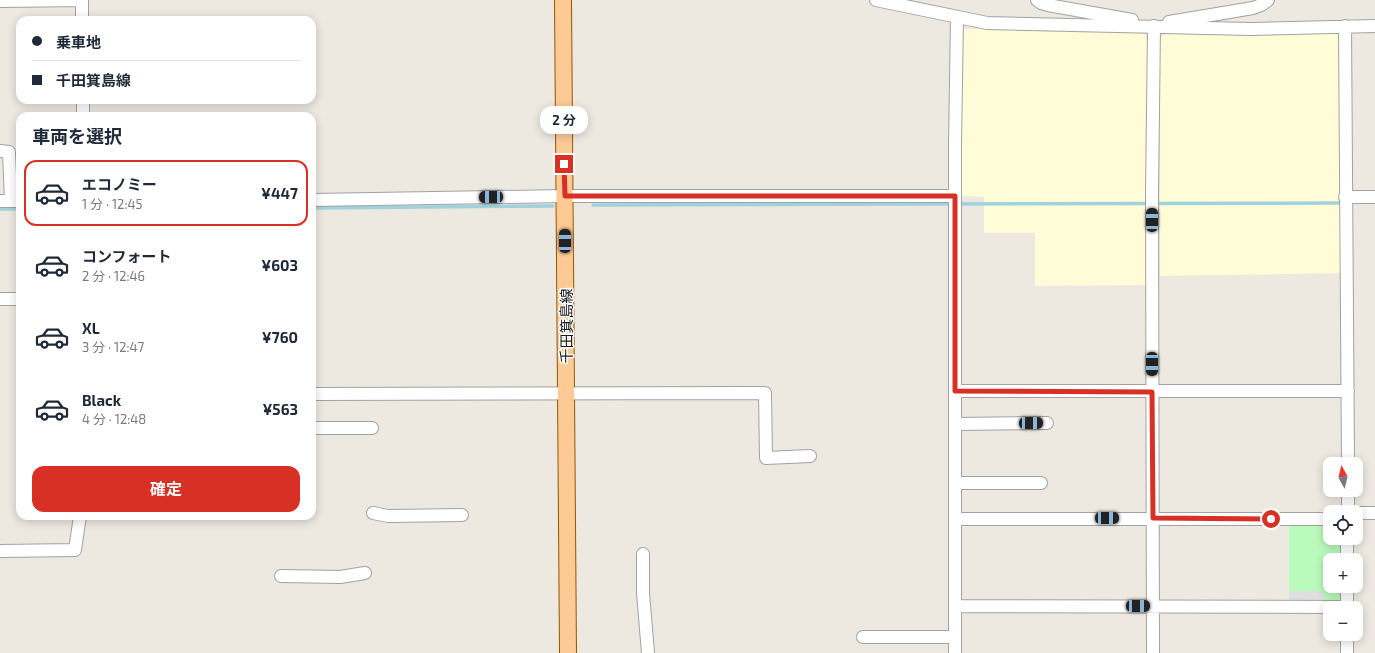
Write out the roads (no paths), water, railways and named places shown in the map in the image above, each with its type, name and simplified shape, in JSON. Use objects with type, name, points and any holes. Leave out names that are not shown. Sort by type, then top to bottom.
[{"type":"main road","name":"千田箕島線","points":[[563,0],[568,653]]},
{"type":"street","points":[[0,1],[82,0],[82,16]]},
{"type":"street","points":[[876,0],[987,23],[1251,29],[1375,26]]},
{"type":"street","points":[[1037,0],[1048,5],[1128,19],[1154,26],[1253,8],[1268,0]]},
{"type":"street","points":[[955,653],[955,196],[957,18]]},
{"type":"street","points":[[1154,26],[1152,392],[1154,653]]},
{"type":"street","points":[[1345,26],[1348,457]]},
{"type":"street","points":[[0,151],[9,152],[10,201]]},
{"type":"street","points":[[316,200],[565,196],[955,196]]},
{"type":"street","points":[[1345,197],[1375,197]]},
{"type":"street","points":[[0,299],[16,299]]},
{"type":"street","points":[[955,391],[1348,391]]},
{"type":"street","points":[[316,394],[765,393],[766,458],[810,456]]},
{"type":"street","points":[[955,424],[1046,423]]},
{"type":"street","points":[[316,428],[372,428]]},
{"type":"street","points":[[955,483],[1041,483]]},
{"type":"street","points":[[373,513],[388,516],[462,515]]},
{"type":"street","points":[[1363,513],[1375,513]]},
{"type":"street","points":[[955,519],[1323,519]]},
{"type":"street","points":[[0,551],[75,550],[79,520]]},
{"type":"street","points":[[643,554],[643,593],[648,653]]},
{"type":"street","points":[[281,576],[340,577],[365,573]]},
{"type":"street","points":[[955,606],[1323,607]]},
{"type":"street","points":[[863,637],[955,637]]},
{"type":"street","points":[[1347,641],[1347,653]]},
{"type":"waterway","points":[[593,205],[1344,203]]},
{"type":"waterway","points":[[316,208],[553,206]]},
{"type":"waterway","points":[[0,209],[16,209]]}]
